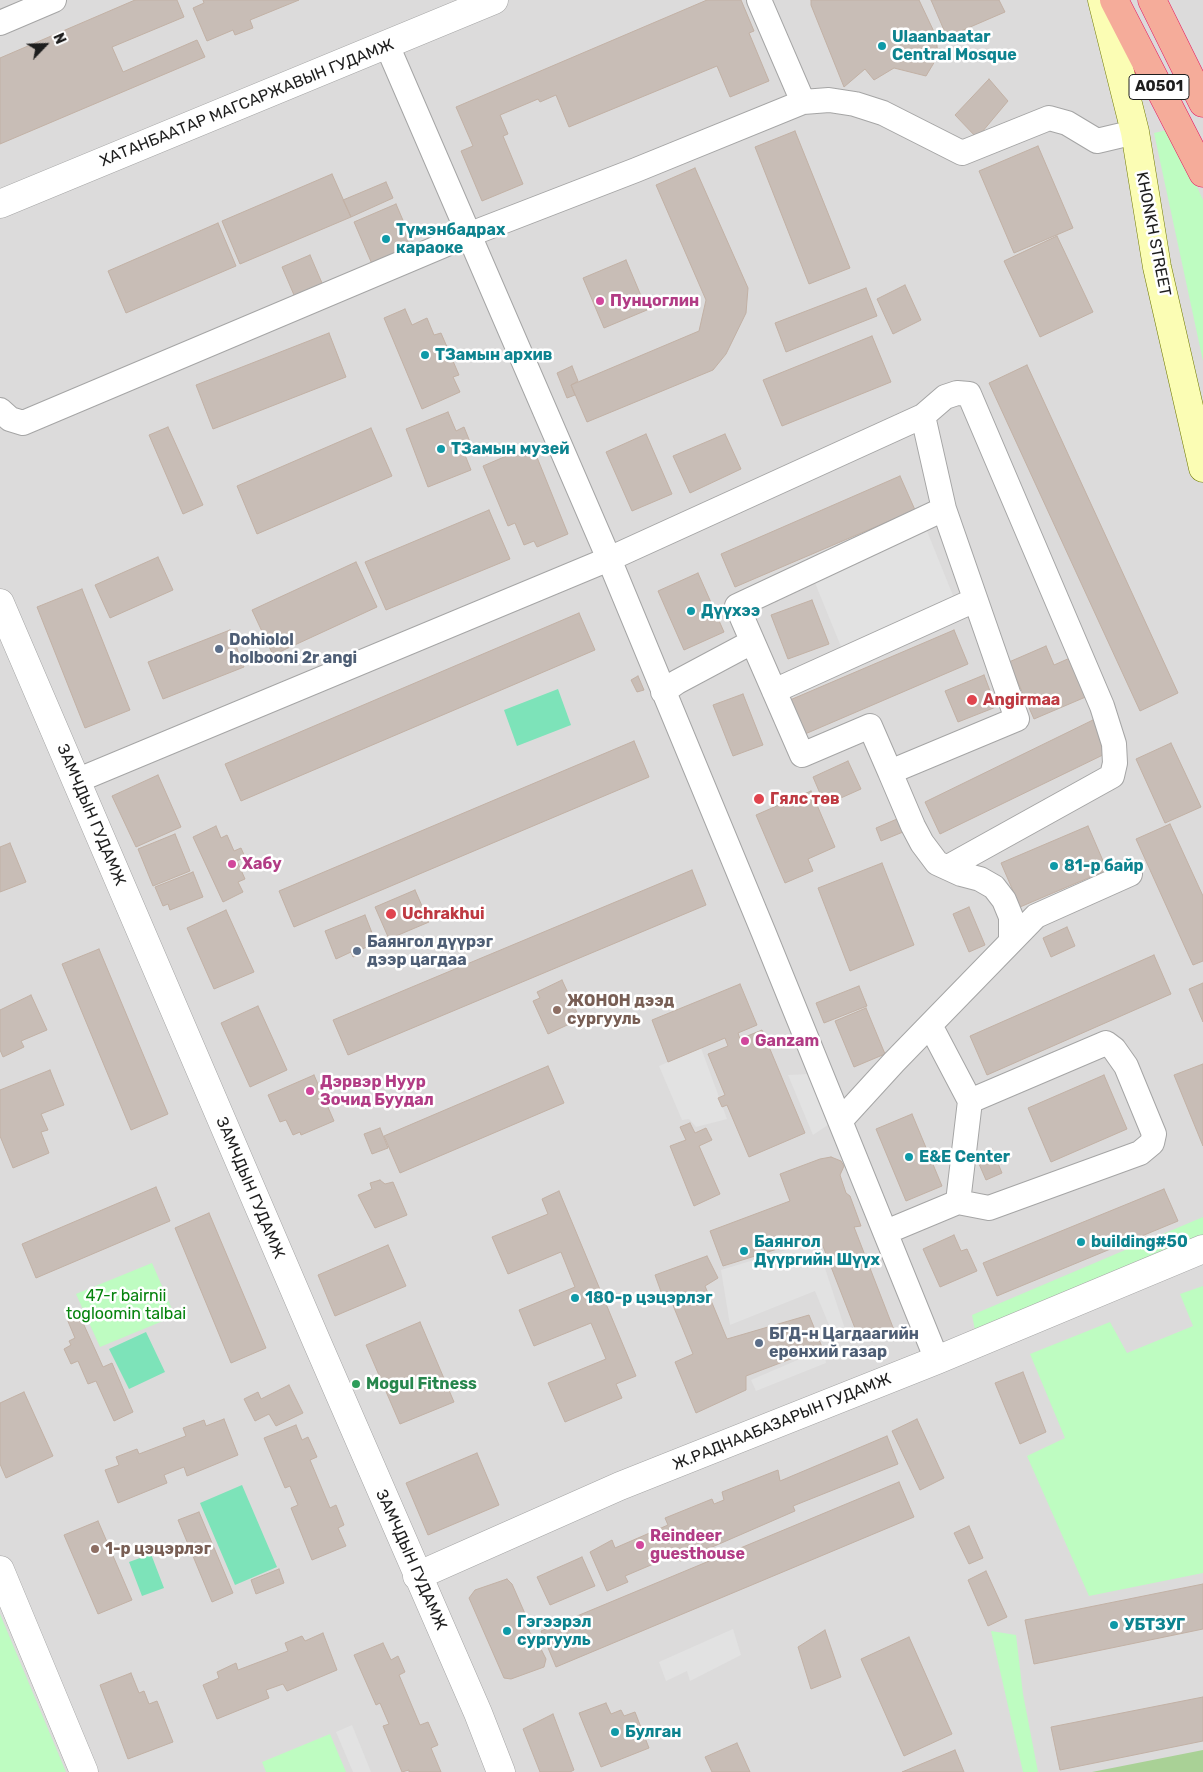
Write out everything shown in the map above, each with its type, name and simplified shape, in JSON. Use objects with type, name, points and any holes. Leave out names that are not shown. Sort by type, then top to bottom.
[{"type":"highway","name":"A0501","points":[[1114,0],[1203,174]]},
{"type":"highway","name":"A0501","points":[[1152,0],[1203,103]]},
{"type":"main road","name":"KHONKH STREET","points":[[1102,0],[1135,132],[1157,267],[1203,468]]},
{"type":"street","points":[[0,23],[54,0]]},
{"type":"street","name":"ХАТАНБААТАР МАГСАРЖАВЫН ГУДАМЖ","points":[[0,204],[387,46],[494,0]]},
{"type":"street","points":[[759,0],[803,102]]},
{"type":"street","points":[[387,46],[609,559],[841,1120],[937,1360]]},
{"type":"street","points":[[0,410],[10,419],[23,423],[468,235],[636,170],[803,102],[829,100],[855,104],[883,113],[962,153],[1049,118],[1067,123],[1097,142],[1135,132]]},
{"type":"street","points":[[76,781],[609,559],[923,416],[945,397],[957,393],[969,394],[1102,706],[1114,744],[1115,763],[1112,776],[948,867]]},
{"type":"street","points":[[890,772],[1017,719],[944,509],[923,416]]},
{"type":"street","points":[[944,509],[737,606],[802,755],[870,726],[922,843],[937,863],[960,874],[980,879],[994,887],[1004,900],[1011,917],[1011,940]]},
{"type":"street","points":[[774,691],[975,600]]},
{"type":"street","name":"ЗАМЧДЫН ГУДАМЖ","points":[[0,603],[417,1576],[478,1713],[501,1772]]},
{"type":"street","points":[[663,692],[677,682],[752,642]]},
{"type":"street","points":[[841,1120],[1036,916],[1130,874]]},
{"type":"street","points":[[930,1025],[970,1101],[958,1202]]},
{"type":"street","points":[[886,1232],[958,1202],[989,1208],[1140,1153],[1152,1143],[1154,1134],[1126,1066],[1114,1048],[1106,1043],[970,1101]]},
{"type":"street","name":"Ж.РАДНААБАЗАРЫН ГУДАМЖ","points":[[417,1576],[620,1486],[937,1360],[1203,1249]]},
{"type":"street","points":[[0,1570],[84,1772]]},
{"type":"shaded area","points":[[0,0],[1203,0],[1203,1772],[0,1772]]},
{"type":"shaded area","points":[[927,531],[958,608],[844,654],[813,578]]},
{"type":"shaded area","points":[[701,1048],[727,1119],[696,1127],[689,1119],[682,1120],[659,1066]]},
{"type":"shaded area","points":[[810,1074],[828,1125],[813,1135],[788,1075]]},
{"type":"shaded area","points":[[816,1241],[848,1338],[836,1342],[815,1291],[730,1325],[721,1270]]},
{"type":"shaded area","points":[[823,1349],[826,1363],[756,1391],[751,1380]]},
{"type":"shaded area","points":[[733,1629],[741,1655],[690,1681],[687,1671],[666,1681],[659,1662]]},
{"type":"shaded area","points":[[352,1725],[371,1772],[353,1772],[336,1732]]},
{"type":"green space","points":[[1171,129],[1203,200],[1203,361],[1154,133]]},
{"type":"green space","points":[[558,689],[571,725],[517,746],[504,710]]},
{"type":"green space","points":[[1203,1217],[1203,1242],[976,1335],[972,1315]]},
{"type":"green space","name":"47-r bairnii togloomin talbai","points":[[152,1263],[175,1316],[100,1347],[76,1294]]},
{"type":"green space","points":[[1203,1286],[1203,1573],[1089,1596],[1027,1456],[1065,1438],[1030,1354],[1110,1322],[1127,1353],[1193,1326],[1180,1294]]},
{"type":"green space","points":[[146,1332],[165,1372],[129,1389],[109,1349]]},
{"type":"green space","points":[[242,1485],[277,1567],[235,1585],[200,1503]]},
{"type":"green space","points":[[151,1554],[164,1588],[142,1596],[129,1562]]},
{"type":"green space","points":[[0,1614],[66,1772],[0,1772]]},
{"type":"green space","points":[[991,1631],[1016,1635],[1023,1694],[1038,1772],[1023,1772]]},
{"type":"green space","points":[[330,1734],[346,1772],[266,1772],[262,1762]]},
{"type":"green space","points":[[1203,1750],[1203,1772],[1092,1772]]},
{"type":"building","points":[[135,0],[177,0],[184,17],[112,47],[123,72],[197,40],[205,57],[0,144],[0,58]]},
{"type":"building","points":[[203,0],[299,0],[250,20],[253,28],[235,35],[233,30],[207,41],[193,8],[204,3]]},
{"type":"building","points":[[707,0],[741,0],[754,31],[749,33],[769,81],[730,97],[717,66],[569,127],[556,95],[540,102],[538,99],[500,115],[508,134],[503,136],[523,184],[482,201],[461,151],[473,146],[456,107]]},
{"type":"building","name":"Ulaanbaatar Central Mosque","points":[[811,0],[919,0],[936,36],[938,56],[926,76],[894,68],[874,80],[865,69],[844,87],[811,5]]},
{"type":"building","points":[[931,0],[999,0],[1005,12],[947,37]]},
{"type":"building","points":[[989,79],[1008,101],[977,138],[955,115]]},
{"type":"building","points":[[795,131],[850,268],[809,284],[755,147]]},
{"type":"building","points":[[1038,146],[1073,228],[1014,253],[979,171]]},
{"type":"building","points":[[695,168],[748,288],[746,313],[726,354],[713,370],[587,422],[571,385],[699,331],[706,300],[656,185]]},
{"type":"building","points":[[332,174],[351,217],[240,264],[222,221]]},
{"type":"building","points":[[386,182],[393,198],[351,217],[343,200]]},
{"type":"building","name":"Түмэнбадрах караоке","points":[[396,204],[417,253],[375,271],[354,222]]},
{"type":"building","points":[[218,223],[236,266],[126,313],[108,271]]},
{"type":"building","points":[[1057,236],[1093,312],[1040,337],[1004,261]]},
{"type":"building","points":[[310,255],[325,290],[297,302],[282,267]]},
{"type":"building","points":[[626,260],[647,310],[604,328],[583,278]]},
{"type":"building","points":[[905,285],[921,320],[893,334],[877,299]]},
{"type":"building","points":[[866,288],[877,316],[786,352],[775,323]]},
{"type":"building","name":"ТЗамын архив","points":[[405,309],[412,325],[427,318],[434,335],[441,333],[459,375],[453,377],[460,392],[422,409],[384,318]]},
{"type":"building","points":[[329,333],[346,377],[213,429],[196,385]]},
{"type":"building","points":[[872,336],[891,382],[782,426],[763,380]]},
{"type":"building","points":[[1027,365],[1178,693],[1140,711],[989,383]]},
{"type":"building","points":[[572,366],[578,381],[571,385],[575,395],[567,398],[557,373]]},
{"type":"building","name":"ТЗамын музей","points":[[448,412],[456,431],[464,427],[472,447],[463,450],[471,470],[428,487],[406,429]]},
{"type":"building","points":[[168,427],[203,505],[183,514],[149,435]]},
{"type":"building","points":[[371,428],[392,476],[257,534],[237,486]]},
{"type":"building","points":[[646,434],[672,494],[632,511],[606,452]]},
{"type":"building","points":[[725,434],[741,469],[690,493],[673,456]]},
{"type":"building","points":[[532,445],[568,534],[537,547],[534,541],[524,545],[515,523],[508,526],[483,466]]},
{"type":"building","points":[[900,476],[915,510],[735,587],[721,554]]},
{"type":"building","points":[[489,510],[510,559],[386,610],[365,562]]},
{"type":"building","points":[[158,557],[173,590],[110,618],[95,585]]},
{"type":"building","points":[[356,562],[377,607],[273,655],[252,610]]},
{"type":"building","name":"Дүүхээ","points":[[698,573],[724,632],[684,650],[658,591]]},
{"type":"building","points":[[82,589],[130,710],[85,728],[37,607]]},
{"type":"building","points":[[812,600],[829,644],[788,659],[771,615]]},
{"type":"building","points":[[579,613],[595,650],[241,801],[225,764]]},
{"type":"building","points":[[230,630],[244,667],[163,699],[148,662]]},
{"type":"building","points":[[954,630],[968,664],[805,734],[790,700]]},
{"type":"building","points":[[1046,646],[1054,665],[1079,654],[1095,693],[1034,719],[1009,662]]},
{"type":"building","points":[[984,675],[996,707],[958,722],[945,691]]},
{"type":"building","points":[[638,676],[644,690],[637,692],[631,680]]},
{"type":"building","points":[[743,694],[763,745],[733,756],[713,705]]},
{"type":"building","points":[[1093,720],[1109,752],[940,834],[925,802]]},
{"type":"building","points":[[634,741],[649,777],[294,927],[279,891]]},
{"type":"building","points":[[1171,743],[1201,807],[1165,823],[1136,759]]},
{"type":"building","points":[[848,761],[861,789],[825,805],[813,777]]},
{"type":"building","points":[[158,775],[181,827],[136,847],[112,796]]},
{"type":"building","points":[[811,791],[835,847],[808,859],[813,871],[785,883],[756,815]]},
{"type":"building","points":[[897,819],[903,832],[881,841],[876,828]]},
{"type":"building","points":[[1170,824],[1203,896],[1203,961],[1193,965],[1136,839]]},
{"type":"building","points":[[216,826],[221,838],[227,835],[234,851],[241,848],[245,857],[237,861],[245,879],[238,882],[243,892],[223,902],[193,837]]},
{"type":"building","name":"81-р байр","points":[[1088,826],[1107,870],[1020,907],[1001,863]]},
{"type":"building","points":[[175,834],[190,871],[153,886],[138,849]]},
{"type":"building","points":[[10,843],[26,882],[0,892],[0,847]]},
{"type":"building","points":[[882,863],[914,945],[850,971],[818,888]]},
{"type":"building","points":[[692,870],[706,905],[348,1055],[333,1020]]},
{"type":"building","points":[[193,872],[203,897],[170,910],[168,904],[163,906],[155,887]]},
{"type":"building","points":[[415,890],[429,922],[389,939],[375,907]]},
{"type":"building","points":[[969,907],[985,945],[969,952],[953,914]]},
{"type":"building","points":[[226,910],[254,972],[214,989],[187,928]]},
{"type":"building","points":[[365,915],[376,943],[360,950],[362,954],[353,957],[351,952],[336,959],[325,931]]},
{"type":"building","points":[[1067,927],[1075,946],[1051,957],[1043,938]]},
{"type":"building","points":[[99,949],[168,1114],[131,1130],[62,964]]},
{"type":"building","points":[[1154,955],[1171,994],[987,1075],[970,1036]]},
{"type":"building","name":"ЖОНОН дээд сургууль","points":[[562,980],[580,1019],[548,1034],[533,1001],[540,998],[537,992]]},
{"type":"building","points":[[1203,983],[1203,1022],[1189,989]]},
{"type":"building","points":[[740,984],[757,1025],[738,1033],[740,1039],[762,1030],[805,1133],[749,1157],[727,1105],[722,1107],[718,1098],[725,1095],[708,1054],[728,1046],[725,1038],[668,1062],[652,1020]]},
{"type":"building","points":[[859,986],[867,1006],[824,1023],[816,1003]]},
{"type":"building","points":[[31,995],[47,1030],[21,1041],[24,1047],[3,1057],[0,1050],[0,1010]]},
{"type":"building","points":[[258,1006],[287,1070],[250,1087],[221,1023]]},
{"type":"building","points":[[866,1008],[885,1054],[854,1067],[835,1021]]},
{"type":"building","points":[[1203,1064],[1203,1146],[1174,1075]]},
{"type":"building","points":[[548,1066],[564,1103],[400,1173],[384,1136]]},
{"type":"building","points":[[50,1070],[64,1105],[41,1114],[48,1130],[41,1132],[49,1153],[13,1168],[0,1136],[0,1090]]},
{"type":"building","points":[[314,1075],[334,1121],[301,1135],[300,1132],[293,1135],[286,1120],[280,1122],[268,1095]]},
{"type":"building","points":[[1104,1075],[1127,1129],[1051,1162],[1028,1108]]},
{"type":"building","name":"E&E Center","points":[[912,1114],[942,1186],[906,1201],[876,1129]]},
{"type":"building","points":[[690,1123],[695,1133],[706,1128],[712,1140],[699,1146],[720,1194],[694,1206],[670,1146],[686,1140],[680,1127]]},
{"type":"building","points":[[380,1128],[388,1148],[372,1154],[364,1134]]},
{"type":"building","points":[[992,1149],[1002,1173],[986,1180],[976,1157]]},
{"type":"building","name":"Баянгол Дүүргийн Шүүх","points":[[831,1157],[841,1161],[844,1166],[840,1175],[861,1226],[854,1227],[894,1330],[860,1341],[819,1236],[723,1266],[710,1231],[790,1201],[780,1174],[820,1159]]},
{"type":"building","points":[[380,1180],[385,1184],[393,1182],[407,1215],[375,1228],[358,1195],[372,1189],[370,1183]]},
{"type":"building","points":[[156,1187],[170,1221],[36,1278],[22,1244]]},
{"type":"building","name":"building#50","points":[[1164,1189],[1178,1221],[997,1296],[983,1263]]},
{"type":"building","name":"180-р цэцэрлэг","points":[[559,1191],[636,1376],[616,1384],[622,1398],[565,1422],[548,1383],[606,1359],[591,1323],[534,1346],[519,1310],[575,1287],[561,1252],[508,1274],[492,1237],[548,1214],[542,1199]]},
{"type":"building","points":[[209,1213],[266,1348],[231,1363],[175,1228]]},
{"type":"building","points":[[954,1235],[961,1251],[967,1249],[977,1271],[940,1287],[923,1249]]},
{"type":"building","points":[[388,1245],[406,1286],[335,1316],[318,1275]]},
{"type":"building","points":[[707,1256],[718,1278],[705,1286],[727,1339],[809,1315],[822,1347],[746,1376],[746,1390],[696,1413],[675,1362],[693,1354],[670,1298],[664,1300],[655,1275]]},
{"type":"building","points":[[79,1314],[103,1367],[112,1363],[133,1412],[114,1421],[96,1381],[88,1384],[78,1361],[71,1364],[64,1349],[71,1345],[69,1341],[75,1338],[67,1319]]},
{"type":"building","points":[[420,1322],[454,1402],[400,1424],[366,1345]]},
{"type":"building","points":[[1023,1372],[1046,1432],[1020,1444],[995,1383]]},
{"type":"building","points":[[289,1385],[303,1413],[276,1426],[269,1414],[255,1421],[244,1399],[258,1392],[261,1399]]},
{"type":"building","points":[[24,1392],[53,1456],[6,1478],[0,1464],[0,1403]]},
{"type":"building","points":[[224,1419],[238,1455],[187,1476],[184,1467],[164,1475],[167,1483],[118,1503],[105,1470],[119,1465],[116,1457],[137,1449],[139,1454],[186,1436],[183,1428],[204,1420],[206,1426]]},
{"type":"building","points":[[917,1419],[944,1478],[920,1490],[892,1431]]},
{"type":"building","points":[[296,1425],[302,1440],[308,1437],[317,1457],[310,1460],[330,1508],[336,1505],[344,1525],[338,1528],[346,1546],[312,1560],[291,1508],[298,1505],[290,1486],[285,1488],[264,1438]]},
{"type":"building","points":[[887,1436],[898,1464],[793,1506],[795,1511],[680,1561],[677,1554],[625,1576],[628,1582],[607,1591],[590,1552],[612,1540],[615,1548],[668,1525],[665,1518],[712,1499],[714,1504],[724,1500],[722,1492],[778,1470],[780,1481]]},
{"type":"building","points":[[477,1453],[499,1505],[428,1535],[406,1483]]},
{"type":"building","points":[[899,1482],[914,1517],[556,1667],[541,1631]]},
{"type":"building","points":[[199,1512],[233,1593],[212,1602],[178,1520]]},
{"type":"building","points":[[98,1521],[132,1600],[98,1614],[64,1535]]},
{"type":"building","points":[[969,1526],[983,1558],[969,1564],[954,1533]]},
{"type":"building","points":[[582,1557],[595,1586],[550,1605],[537,1577]]},
{"type":"building","points":[[279,1569],[284,1583],[256,1594],[251,1580]]},
{"type":"building","points":[[986,1571],[1007,1617],[988,1626],[968,1580]]},
{"type":"building","name":"Гэгээрэл сургууль","points":[[507,1579],[512,1584],[526,1616],[525,1621],[534,1642],[538,1643],[546,1659],[544,1667],[511,1679],[504,1678],[469,1598],[475,1590]]},
{"type":"building","name":"УБТЗУГ","points":[[1203,1584],[1203,1629],[1034,1664],[1025,1620]]},
{"type":"building","points":[[825,1630],[841,1677],[811,1689],[798,1647]]},
{"type":"building","points":[[323,1633],[337,1670],[287,1691],[283,1684],[266,1690],[269,1698],[217,1719],[203,1685],[219,1678],[217,1672],[236,1663],[238,1670],[288,1651],[285,1643],[302,1636],[305,1641]]},
{"type":"building","points":[[909,1637],[952,1734],[904,1756],[861,1659]]},
{"type":"building","points":[[383,1643],[391,1660],[398,1656],[405,1672],[399,1675],[420,1725],[428,1722],[438,1745],[431,1748],[441,1772],[409,1772],[409,1770],[402,1772],[383,1726],[389,1724],[380,1703],[376,1705],[354,1655]]},
{"type":"building","points":[[131,1673],[139,1693],[144,1691],[149,1704],[157,1701],[173,1742],[128,1759],[100,1685]]},
{"type":"building","points":[[1203,1697],[1203,1741],[1060,1770],[1051,1727]]},
{"type":"building","name":"Булган","points":[[606,1703],[611,1714],[621,1710],[624,1716],[635,1712],[649,1748],[601,1767],[579,1713]]},
{"type":"building","points":[[553,1714],[574,1770],[570,1772],[540,1772],[523,1729]]},
{"type":"building","points":[[737,1743],[750,1772],[712,1772],[705,1757]]},
{"type":"building","points":[[955,1750],[964,1772],[902,1772]]},
{"type":"place","name":"Ulaanbaatar Central Mosque","points":[[882,46]]},
{"type":"place","name":"Түмэнбадрах караоке","points":[[386,239]]},
{"type":"place","name":"Пунцоглин","points":[[600,301]]},
{"type":"place","name":"ТЗамын архив","points":[[425,355]]},
{"type":"place","name":"ТЗамын музей","points":[[441,449]]},
{"type":"place","name":"Дүүхээ","points":[[691,611]]},
{"type":"place","name":"Dohiolol holbooni 2r angi","points":[[219,649]]},
{"type":"place","name":"Angirmaa","points":[[972,700]]},
{"type":"place","name":"Гялс төв","points":[[759,799]]},
{"type":"place","name":"Хабу","points":[[232,864]]},
{"type":"place","name":"81-р байр","points":[[1054,866]]},
{"type":"place","name":"Uchrakhui","points":[[391,914]]},
{"type":"place","name":"Баянгол дүүрэг дээр цагдаа","points":[[357,951]]},
{"type":"place","name":"ЖОНОН дээд сургууль","points":[[557,1010]]},
{"type":"place","name":"Ganzam","points":[[745,1041]]},
{"type":"place","name":"Дэрвэр Нуур Зочид Буудал","points":[[310,1091]]},
{"type":"place","name":"E&E Center","points":[[909,1157]]},
{"type":"place","name":"building#50","points":[[1081,1242]]},
{"type":"place","name":"Баянгол Дүүргийн Шүүх","points":[[744,1251]]},
{"type":"place","name":"180-р цэцэрлэг","points":[[575,1298]]},
{"type":"place","name":"БГД-н Цагдаагийн ерөнхий газар","points":[[759,1343]]},
{"type":"place","name":"Mogul Fitness","points":[[356,1384]]},
{"type":"place","name":"Reindeer guesthouse","points":[[640,1545]]},
{"type":"place","name":"1-р цэцэрлэг","points":[[95,1549]]},
{"type":"place","name":"УБТЗУГ","points":[[1114,1625]]},
{"type":"place","name":"Гэгээрэл сургууль","points":[[507,1631]]},
{"type":"place","name":"Булган","points":[[615,1732]]}]
